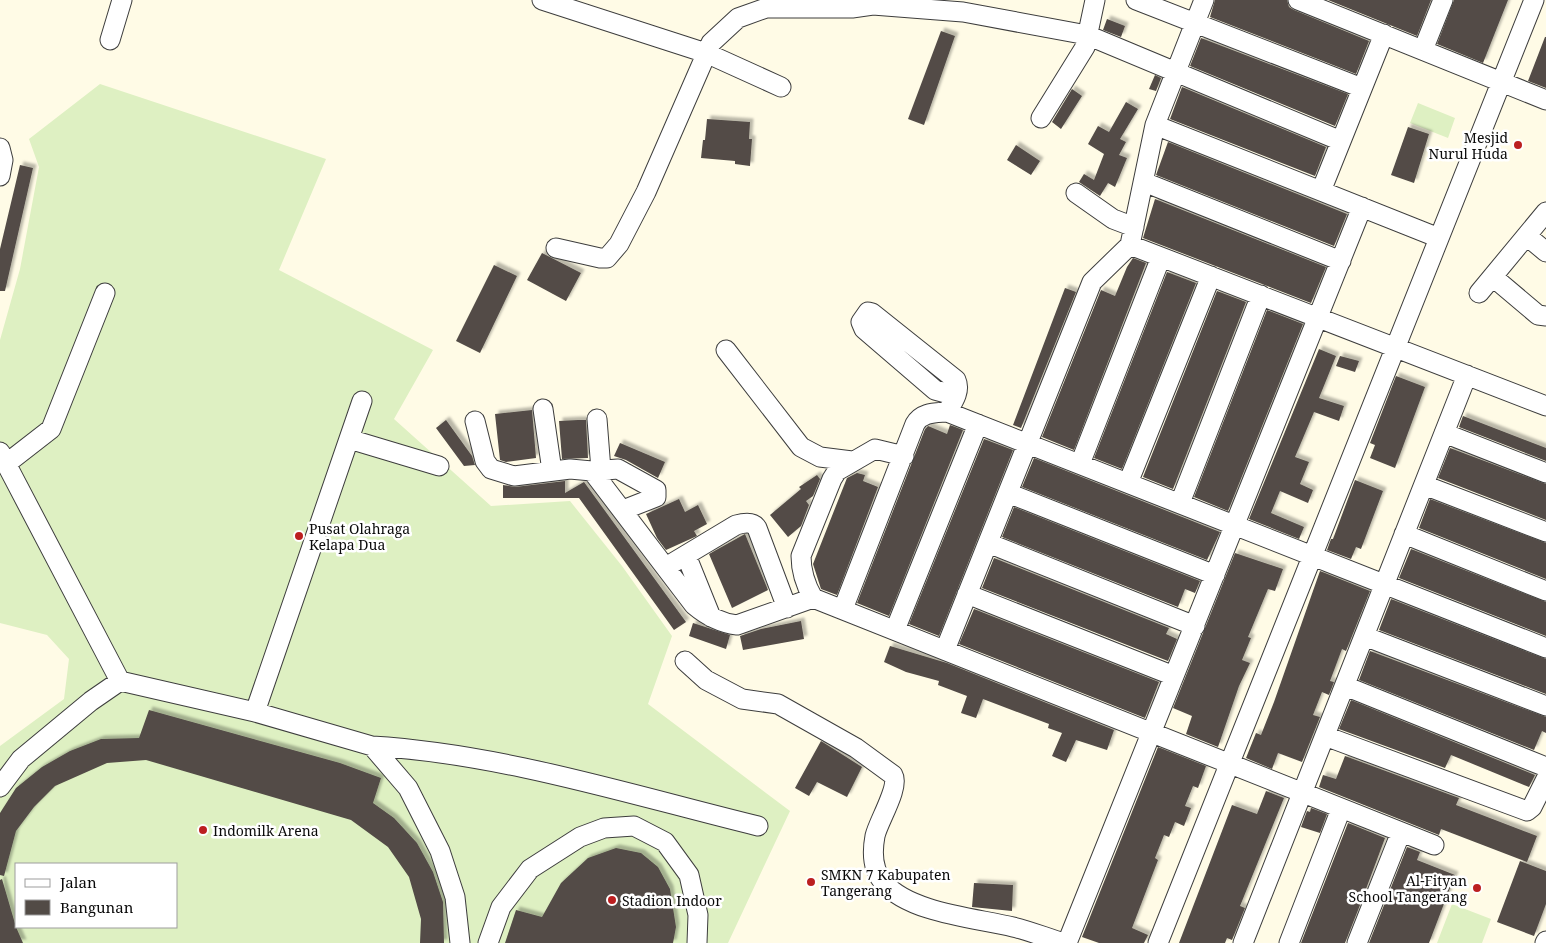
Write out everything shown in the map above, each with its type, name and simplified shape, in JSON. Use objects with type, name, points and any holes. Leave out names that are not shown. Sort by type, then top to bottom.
[{"type":"street","points":[[110,40],[122,0]]},
{"type":"street","points":[[542,0],[706,53],[782,86]]},
{"type":"street","points":[[1041,118],[1082,53],[1095,0]]},
{"type":"street","points":[[1136,0],[1362,88]]},
{"type":"street","points":[[945,650],[1092,282],[1132,236],[1155,125],[1204,0]]},
{"type":"street","points":[[1298,0],[1546,100]]},
{"type":"street","points":[[1423,50],[1443,0]]},
{"type":"street","points":[[1158,943],[1534,0]]},
{"type":"street","points":[[556,248],[607,258],[619,244],[646,192],[711,43],[738,18],[766,8],[852,8],[873,3],[963,6],[1087,35],[1341,141]]},
{"type":"street","points":[[1321,191],[1384,34]]},
{"type":"street","points":[[1155,125],[1439,238]]},
{"type":"street","points":[[0,148],[3,160],[0,176]]},
{"type":"street","points":[[1144,182],[1341,261]]},
{"type":"street","points":[[1076,192],[1113,219],[1132,236],[1162,256],[1546,406]]},
{"type":"street","points":[[684,661],[706,680],[742,699],[778,704],[856,748],[893,775],[894,784],[876,831],[873,850],[876,872],[884,883],[897,895],[928,907],[1066,943],[1236,525],[1362,207]]},
{"type":"street","points":[[1479,294],[1546,212]]},
{"type":"street","points":[[1526,236],[1546,252]]},
{"type":"street","points":[[1080,464],[1162,256]]},
{"type":"street","points":[[1128,483],[1211,276]]},
{"type":"street","points":[[1493,277],[1538,315],[1546,316]]},
{"type":"street","points":[[104,293],[51,429],[3,458],[120,681]]},
{"type":"street","points":[[1180,503],[1261,295]]},
{"type":"street","points":[[947,412],[956,395],[957,383],[945,370],[872,313],[868,312],[863,317],[861,322],[864,329],[942,393],[946,393],[957,383]]},
{"type":"street","points":[[903,361],[915,346]]},
{"type":"street","points":[[726,350],[801,447],[820,457],[852,461]]},
{"type":"street","points":[[1243,943],[1467,375]]},
{"type":"street","points":[[255,712],[362,401]]},
{"type":"street","points":[[543,409],[552,472]]},
{"type":"street","points":[[843,609],[919,418],[947,412],[1312,554],[1546,648]]},
{"type":"street","points":[[597,419],[597,470],[623,510],[694,605],[711,617],[724,623],[737,625],[813,598]]},
{"type":"street","points":[[476,422],[485,461],[491,469],[514,476],[570,469],[618,469],[656,490],[656,496],[623,510]]},
{"type":"street","points":[[895,630],[978,424]]},
{"type":"street","points":[[1444,433],[1546,473]]},
{"type":"street","points":[[349,439],[438,466]]},
{"type":"street","points":[[904,456],[875,449],[852,461],[838,471],[832,479],[801,556],[801,569],[805,585],[813,598],[1434,845]]},
{"type":"street","points":[[1424,485],[1546,532]]},
{"type":"street","points":[[1008,493],[1215,575]]},
{"type":"street","points":[[666,567],[736,525],[744,522],[756,525],[787,608]]},
{"type":"street","points":[[1404,534],[1546,591]]},
{"type":"street","points":[[988,543],[1195,626]]},
{"type":"street","points":[[686,555],[711,617]]},
{"type":"street","points":[[967,594],[1174,676]]},
{"type":"street","points":[[1364,636],[1546,706]]},
{"type":"street","points":[[0,787],[21,759],[91,701],[120,681],[255,712],[372,746],[428,750],[560,777],[758,826]]},
{"type":"street","points":[[1344,686],[1546,767]]},
{"type":"street","points":[[1324,736],[1527,811],[1532,807],[1546,779]]},
{"type":"street","points":[[372,746],[408,788],[440,851],[455,897],[460,943]]},
{"type":"street","points":[[634,826],[642,797]]},
{"type":"street","points":[[1289,943],[1341,809]]},
{"type":"street","points":[[488,943],[501,907],[530,870],[580,837],[604,828],[634,826],[665,842],[689,875],[698,915],[697,943]]},
{"type":"street","points":[[1357,943],[1401,832]]},
{"type":"green space","name":"Pusat Olahraga Kelapa Dua","points":[[100,84],[326,159],[279,270],[433,350],[394,419],[491,506],[570,501],[622,566],[672,636],[648,704],[790,811],[728,943],[0,943],[0,746],[64,699],[69,659],[47,635],[0,623],[0,340],[20,269],[39,167],[29,139]]},
{"type":"green space","points":[[1418,103],[1455,118],[1448,138],[1410,123]]},
{"type":"green space","points":[[1452,904],[1491,919],[1482,943],[1437,943]]},
{"type":"building","points":[[1215,0],[1287,0],[1289,7],[1294,10],[1369,41],[1356,74],[1210,17]]},
{"type":"building","points":[[1328,0],[1431,0],[1417,36]]},
{"type":"building","points":[[1454,0],[1508,0],[1483,63],[1437,44]]},
{"type":"building","points":[[1107,19],[1125,26],[1121,37],[1103,30]]},
{"type":"building","points":[[941,31],[955,36],[924,125],[908,119]]},
{"type":"building","points":[[1546,37],[1546,88],[1528,81]]},
{"type":"building","points":[[1201,38],[1348,94],[1335,126],[1190,66]]},
{"type":"building","points":[[1155,75],[1161,78],[1156,91],[1149,89]]},
{"type":"building","points":[[1182,87],[1326,147],[1315,176],[1170,119]]},
{"type":"building","points":[[1072,89],[1082,96],[1061,129],[1052,122]]},
{"type":"building","points":[[1126,102],[1138,109],[1120,139],[1126,142],[1119,155],[1127,158],[1115,187],[1108,183],[1100,196],[1079,182],[1084,174],[1094,180],[1104,154],[1088,144],[1098,126],[1109,132]]},
{"type":"building","points":[[707,119],[750,122],[749,139],[752,139],[750,166],[735,164],[735,161],[701,158]]},
{"type":"building","points":[[1408,127],[1429,134],[1414,183],[1391,175]]},
{"type":"building","points":[[1168,142],[1347,214],[1334,246],[1156,175]]},
{"type":"building","points":[[1016,145],[1040,161],[1031,175],[1007,160]]},
{"type":"building","points":[[20,165],[33,168],[5,291],[0,291],[0,249]]},
{"type":"building","points":[[1155,199],[1326,267],[1311,303],[1143,238]]},
{"type":"building","points":[[542,253],[581,273],[566,301],[527,280]]},
{"type":"building","points":[[1133,258],[1146,263],[1074,450],[1042,437],[1101,290],[1115,296],[1127,267]]},
{"type":"building","points":[[494,265],[517,276],[480,353],[456,341]]},
{"type":"building","points":[[1167,272],[1196,283],[1122,469],[1094,458]]},
{"type":"building","points":[[1065,288],[1076,292],[1021,428],[1013,425]]},
{"type":"building","points":[[1217,291],[1246,302],[1173,489],[1143,477]]},
{"type":"building","points":[[1267,310],[1303,324],[1228,511],[1194,497]]},
{"type":"building","points":[[1319,349],[1336,356],[1319,398],[1344,406],[1339,421],[1314,412],[1295,457],[1309,462],[1300,484],[1313,490],[1308,503],[1280,491],[1271,513],[1304,527],[1299,539],[1249,519]]},
{"type":"building","points":[[1340,356],[1359,361],[1355,372],[1336,366]]},
{"type":"building","points":[[1396,376],[1425,387],[1395,468],[1370,458],[1375,445],[1370,443]]},
{"type":"building","points":[[532,410],[536,458],[506,462],[500,460],[495,414]]},
{"type":"building","points":[[1463,416],[1546,448],[1546,461],[1459,427]]},
{"type":"building","points":[[446,420],[472,456],[475,465],[464,466],[436,428]]},
{"type":"building","points":[[586,420],[588,458],[562,459],[559,421]]},
{"type":"building","points":[[950,425],[963,430],[889,616],[857,603],[925,429],[928,426],[947,434]]},
{"type":"building","points":[[984,439],[1013,450],[939,636],[909,624]]},
{"type":"building","points":[[620,443],[665,462],[658,478],[626,460],[614,456]]},
{"type":"building","points":[[1450,448],[1546,484],[1546,520],[1438,478]]},
{"type":"building","points":[[1034,458],[1220,532],[1207,560],[1022,487]]},
{"type":"building","points":[[857,473],[865,475],[863,481],[878,487],[837,595],[821,589],[813,564],[847,478]]},
{"type":"building","points":[[817,475],[820,479],[813,496],[806,501],[809,505],[801,526],[788,537],[770,515],[801,489],[799,487]]},
{"type":"building","points":[[1355,480],[1383,491],[1361,549],[1356,547],[1351,559],[1327,550]]},
{"type":"building","points":[[565,481],[565,493],[584,482],[686,622],[674,630],[579,498],[503,498],[503,485],[515,487]]},
{"type":"building","points":[[679,499],[685,512],[698,505],[707,524],[694,531],[697,536],[666,550],[657,538],[646,514]]},
{"type":"building","points":[[1430,499],[1546,543],[1546,579],[1419,528]]},
{"type":"building","points":[[1014,507],[1200,581],[1195,593],[1185,589],[1178,607],[1002,537]]},
{"type":"building","points":[[745,534],[768,590],[732,608],[709,554]]},
{"type":"building","points":[[1411,549],[1546,602],[1546,636],[1399,578]]},
{"type":"building","points":[[1235,553],[1283,569],[1275,591],[1268,589],[1248,637],[1251,638],[1242,660],[1250,663],[1239,686],[1218,747],[1186,734],[1192,716],[1173,708]]},
{"type":"building","points":[[994,558],[1169,628],[1166,634],[1177,639],[1168,661],[982,588]]},
{"type":"building","points":[[1320,571],[1370,591],[1346,651],[1342,649],[1330,681],[1334,682],[1329,695],[1322,692],[1313,715],[1320,717],[1302,762],[1278,753],[1272,769],[1246,758],[1256,733],[1261,735]]},
{"type":"building","points":[[1391,599],[1546,659],[1546,694],[1379,630]]},
{"type":"building","points":[[974,609],[1159,682],[1145,718],[959,644]]},
{"type":"building","points":[[801,621],[804,639],[743,650],[740,636],[761,629]]},
{"type":"building","points":[[693,623],[730,635],[726,649],[689,636]]},
{"type":"building","points":[[890,646],[947,663],[1114,730],[1107,750],[1076,740],[1066,762],[1052,756],[1062,733],[1048,728],[1049,724],[983,699],[976,718],[961,713],[967,696],[938,685],[939,681],[906,672],[884,662]]},
{"type":"building","points":[[1370,651],[1546,717],[1546,733],[1542,731],[1534,750],[1359,680]]},
{"type":"building","points":[[1351,700],[1535,775],[1529,787],[1451,755],[1445,768],[1339,729]]},
{"type":"building","points":[[149,710],[340,763],[381,778],[373,803],[394,818],[417,843],[433,872],[443,902],[444,943],[420,943],[421,919],[409,877],[388,847],[351,820],[146,760],[107,763],[55,786],[34,807],[16,831],[4,876],[0,875],[0,813],[16,788],[42,767],[70,751],[101,739],[139,738]]},
{"type":"building","points":[[821,741],[862,767],[847,797],[817,782],[809,796],[795,788]]},
{"type":"building","points":[[1158,747],[1206,766],[1198,788],[1193,786],[1185,806],[1191,808],[1184,826],[1175,822],[1169,837],[1164,835],[1155,858],[1158,860],[1132,928],[1148,935],[1144,943],[1099,943],[1082,937]]},
{"type":"building","points":[[1345,756],[1459,798],[1456,805],[1537,836],[1527,862],[1441,829],[1439,835],[1319,787],[1323,775],[1336,779]]},
{"type":"building","points":[[1266,791],[1284,798],[1240,906],[1245,908],[1232,940],[1227,938],[1225,943],[1179,943],[1232,805],[1257,814]]},
{"type":"building","points":[[1311,808],[1327,814],[1320,833],[1301,827],[1307,811],[1310,812]]},
{"type":"building","points":[[1348,823],[1385,838],[1360,905],[1345,943],[1301,943]]},
{"type":"building","points":[[1407,847],[1420,852],[1417,860],[1455,875],[1429,943],[1369,943]]},
{"type":"building","name":"Stadion Indoor","points":[[616,848],[641,853],[658,867],[670,889],[676,927],[673,943],[505,943],[516,910],[542,917],[561,883],[588,858]]},
{"type":"building","points":[[1520,861],[1546,871],[1546,904],[1534,936],[1497,922]]},
{"type":"building","points":[[2,879],[15,928],[23,943],[0,943],[0,880]]},
{"type":"building","points":[[974,883],[1013,885],[1012,911],[972,907]]},
{"type":"place","name":"Mesjid Nurul Huda","points":[[1518,145]]},
{"type":"place","name":"Pusat Olahraga Kelapa Dua","points":[[299,536]]},
{"type":"place","name":"Indomilk Arena","points":[[203,830]]},
{"type":"place","name":"SMKN 7 Kabupaten Tangerang","points":[[811,882]]},
{"type":"place","name":"Al-Fityan School Tangerang","points":[[1477,888]]},
{"type":"place","name":"Stadion Indoor","points":[[612,900]]}]
